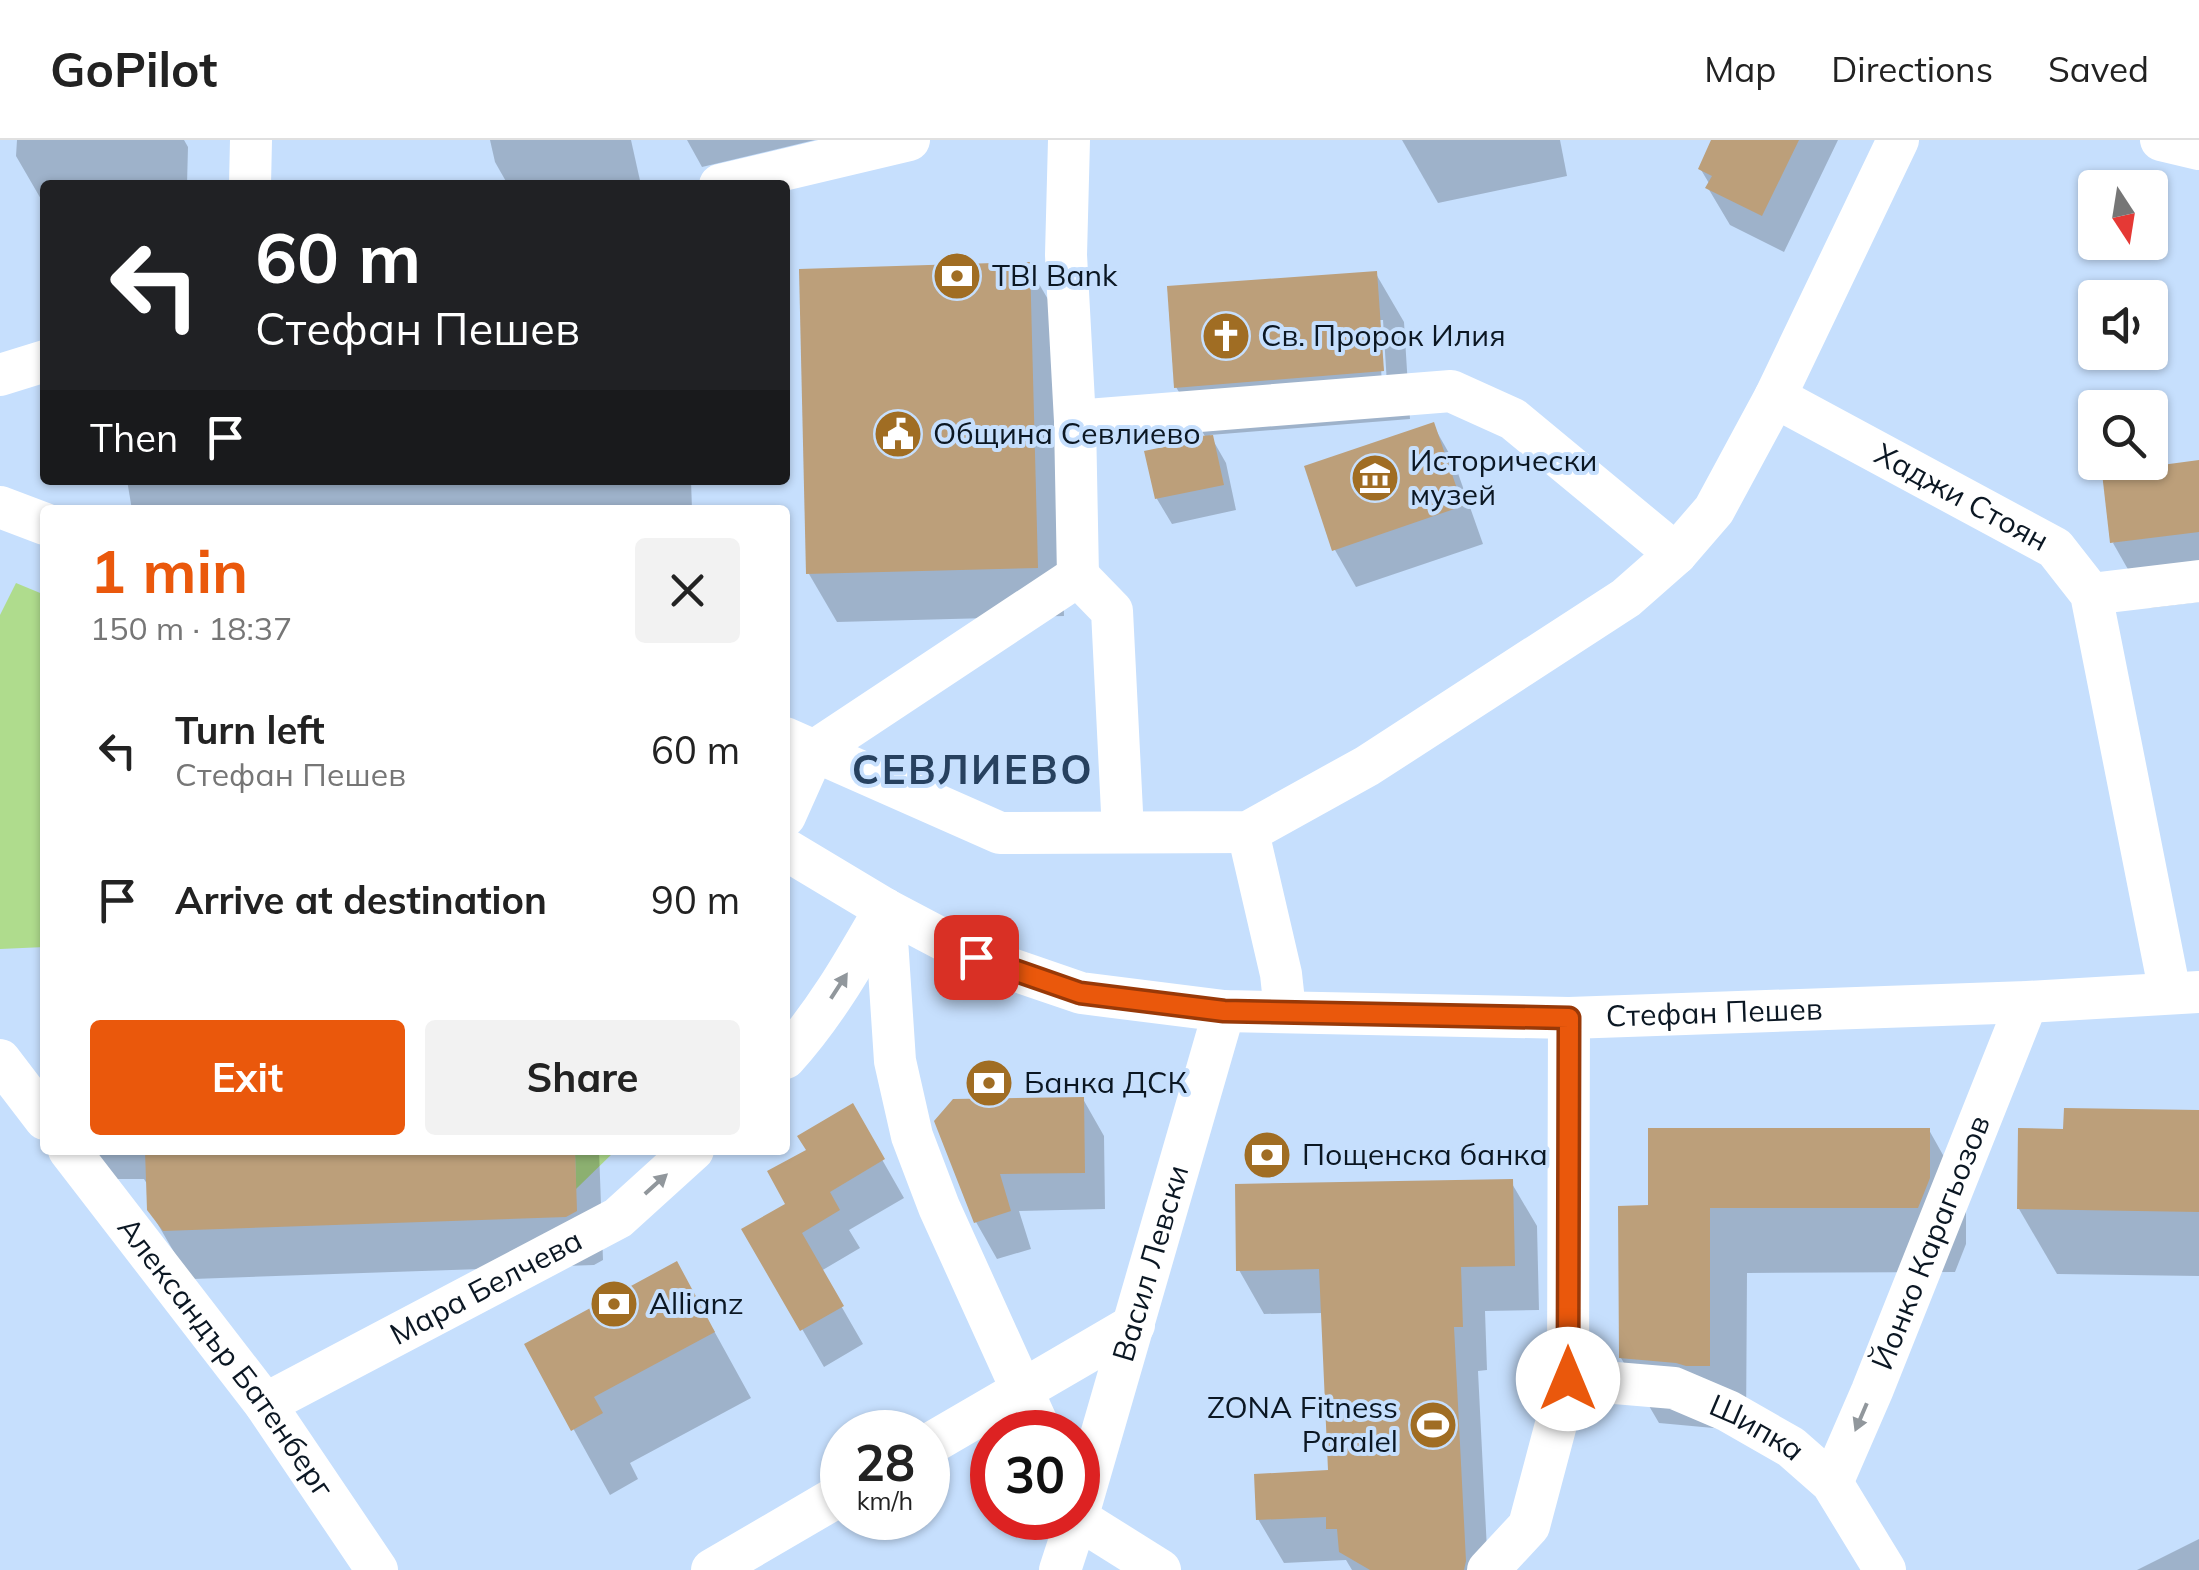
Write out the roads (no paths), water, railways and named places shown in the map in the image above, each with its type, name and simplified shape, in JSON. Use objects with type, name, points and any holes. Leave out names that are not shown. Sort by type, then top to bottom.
[{"type":"street","points":[[250,180],[251,140]]},
{"type":"street","points":[[741,180],[910,140]]},
{"type":"street","points":[[1069,140],[1066,255],[1078,576],[1112,611],[1123,832]]},
{"type":"street","points":[[800,744],[1000,833],[1248,832],[1367,766],[1626,598],[1676,554],[1714,510],[1775,397],[1898,140]]},
{"type":"street","points":[[2161,140],[2199,149]]},
{"type":"street","points":[[0,375],[40,363]]},
{"type":"street","points":[[1075,421],[1451,391],[1513,419],[1676,554]]},
{"type":"street","name":"Хаджи Стоян","points":[[1775,397],[2055,548],[2092,594]]},
{"type":"street","points":[[0,507],[40,522]]},
{"type":"street","points":[[790,792],[800,744],[1078,576]]},
{"type":"street","points":[[2184,993],[2092,594],[2199,581]]},
{"type":"street","points":[[1248,832],[1286,1010]]},
{"type":"street","name":"Стефан Пешев","points":[[790,852],[976,957],[1080,993],[1224,1011],[1569,1018],[2184,993]]},
{"type":"street","points":[[790,1052],[840,986],[885,909]]},
{"type":"street","points":[[885,909],[895,1061],[912,1136],[939,1207],[1032,1410]]},
{"type":"street","name":"Йонко Карагьозов","points":[[1832,1483],[2028,1002]]},
{"type":"street","name":"Васил Левски","points":[[1100,1439],[1224,1011]]},
{"type":"street","points":[[1488,1570],[1530,1526],[1568,1379],[1569,1018]]},
{"type":"street","points":[[0,1060],[40,1112]]},
{"type":"street","name":"Александър Батенберг","points":[[73,1155],[266,1404],[377,1570]]},
{"type":"street","name":"Мара Белчева","points":[[266,1404],[618,1218],[687,1155]]},
{"type":"street","points":[[950,1432],[1134,1325]]},
{"type":"street","name":"Шипка","points":[[1568,1379],[1674,1388],[1728,1411],[1791,1447],[1832,1483],[1885,1570]]},
{"type":"street","points":[[712,1570],[820,1507]]},
{"type":"street","points":[[1100,1531],[1160,1570]]},
{"type":"street","name":"Васил Левски","points":[[1060,1570],[1069,1540]]},
{"type":"place","name":"TBI Bank","points":[[957,276]]},
{"type":"place","name":"Св. Пророк Илия","points":[[1226,336]]},
{"type":"place","name":"Община Севлиево","points":[[898,434]]},
{"type":"place","name":"Исторически музей","points":[[1375,478]]},
{"type":"place","name":"Банка ДСК","points":[[989,1083]]},
{"type":"place","name":"Пощенска банка","points":[[1267,1155]]},
{"type":"place","name":"Allianz","points":[[614,1304]]},
{"type":"place","name":"ZONA Fitness Paralel","points":[[1433,1425]]},
{"type":"district","name":"СЕВЛИЕВО","points":[[973,770]]}]
